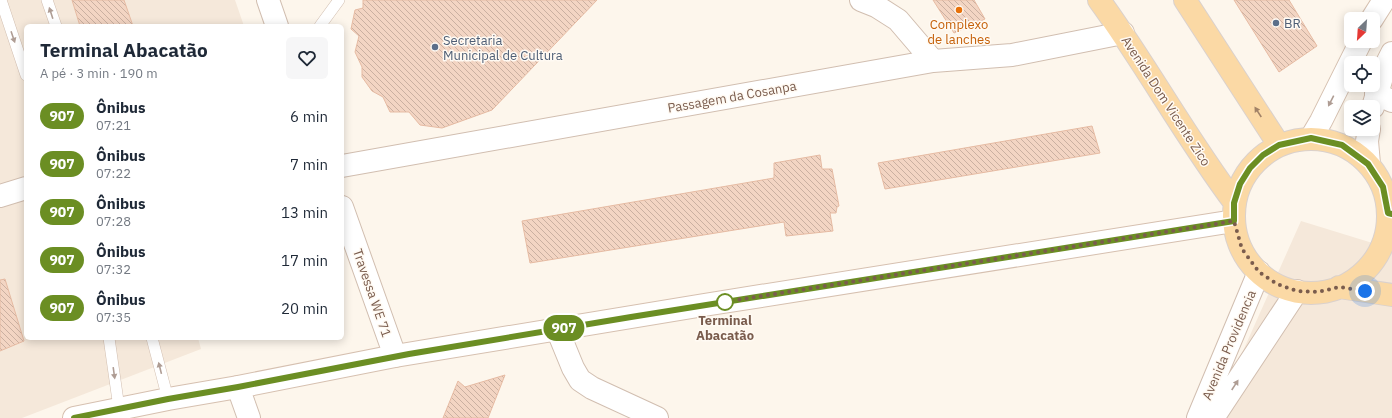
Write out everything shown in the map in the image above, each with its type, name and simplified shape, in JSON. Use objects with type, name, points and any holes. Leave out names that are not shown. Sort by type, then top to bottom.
[{"type":"main road","name":"Avenida Dom Vicente Zico","points":[[1099,0],[1123,33],[1234,212]]},
{"type":"main road","points":[[1185,0],[1279,145]]},
{"type":"main road","points":[[1311,138],[1342,145],[1368,164],[1383,187],[1390,214],[1387,232],[1380,250],[1370,266],[1356,278],[1339,287],[1318,292],[1297,291],[1277,284],[1259,272],[1242,249],[1234,212],[1240,184],[1250,168],[1263,155],[1279,145],[1311,138]]},
{"type":"main road","points":[[1339,287],[1392,295]]},
{"type":"street","points":[[268,0],[276,24]]},
{"type":"street","points":[[861,0],[876,6],[898,20],[933,61]]},
{"type":"street","points":[[1376,12],[1384,0]]},
{"type":"street","name":"Passagem da Cosanpa","points":[[344,166],[933,61],[1012,55],[1123,33]]},
{"type":"street","points":[[1311,138],[1358,48]]},
{"type":"street","points":[[1380,101],[1385,67],[1392,53]]},
{"type":"street","points":[[1368,136],[1368,164]]},
{"type":"street","points":[[0,196],[24,189]]},
{"type":"street","points":[[74,418],[119,408],[238,387],[395,356],[1234,212]]},
{"type":"street","name":"Travessa WE 71","points":[[344,213],[395,356]]},
{"type":"street","name":"Avenida Providencia","points":[[1198,418],[1259,272]]},
{"type":"street","name":"Avenida Providencia","points":[[1213,418],[1297,291]]},
{"type":"street","points":[[557,329],[573,368],[580,380],[592,388],[657,418]]},
{"type":"street","points":[[238,387],[249,418]]},
{"type":"lane","points":[[1,0],[24,69]]},
{"type":"lane","points":[[47,0],[55,24]]},
{"type":"lane","points":[[321,24],[339,0]]},
{"type":"lane","points":[[110,340],[119,408]]},
{"type":"lane","points":[[153,340],[168,399]]},
{"type":"shaded area","points":[[0,0],[235,0],[243,24],[24,24],[24,340],[199,340],[201,349],[22,418],[0,418]]},
{"type":"shaded area","points":[[1301,221],[1392,249],[1392,418],[1213,418]]},
{"type":"building","points":[[72,0],[124,0],[132,24],[79,24]]},
{"type":"building","points":[[363,0],[597,0],[492,110],[442,128],[420,125],[409,112],[390,112],[383,97],[372,91],[362,77],[362,67],[355,52],[359,36],[351,29],[355,10],[363,8]]},
{"type":"building","name":"Complexo de lanches","points":[[933,0],[974,0],[985,19],[954,33]]},
{"type":"building","name":"BR","points":[[1234,0],[1289,0],[1317,46],[1279,72]]},
{"type":"building","points":[[1092,126],[1100,153],[885,189],[878,163]]},
{"type":"building","points":[[820,155],[822,169],[832,169],[839,206],[837,207],[836,213],[830,213],[833,231],[786,236],[784,222],[530,263],[522,221],[774,178],[774,163]]},
{"type":"building","points":[[5,279],[24,341],[0,351],[0,280]]},
{"type":"building","points":[[505,375],[488,418],[443,418],[458,381],[465,387]]},
{"type":"bus line","name":"907","points":[[74,418],[119,408],[238,387],[395,356],[1234,221],[1234,203],[1240,184],[1250,168],[1263,155],[1279,145],[1311,138],[1342,145],[1368,164],[1383,187],[1388,213],[1392,214]]},
{"type":"place","name":"Complexo de lanches","points":[[959,10]]},
{"type":"place","name":"BR","points":[[1276,23]]},
{"type":"place","name":"Secretaria Municipal de Cultura","points":[[435,47]]},
{"type":"place","name":"Terminal Abacatão","points":[[725,302]]},
{"type":"route","points":[[725,302],[718,303],[1234,221],[1242,249],[1259,272],[1277,284],[1297,291],[1318,292],[1339,287],[1365,291]]}]
